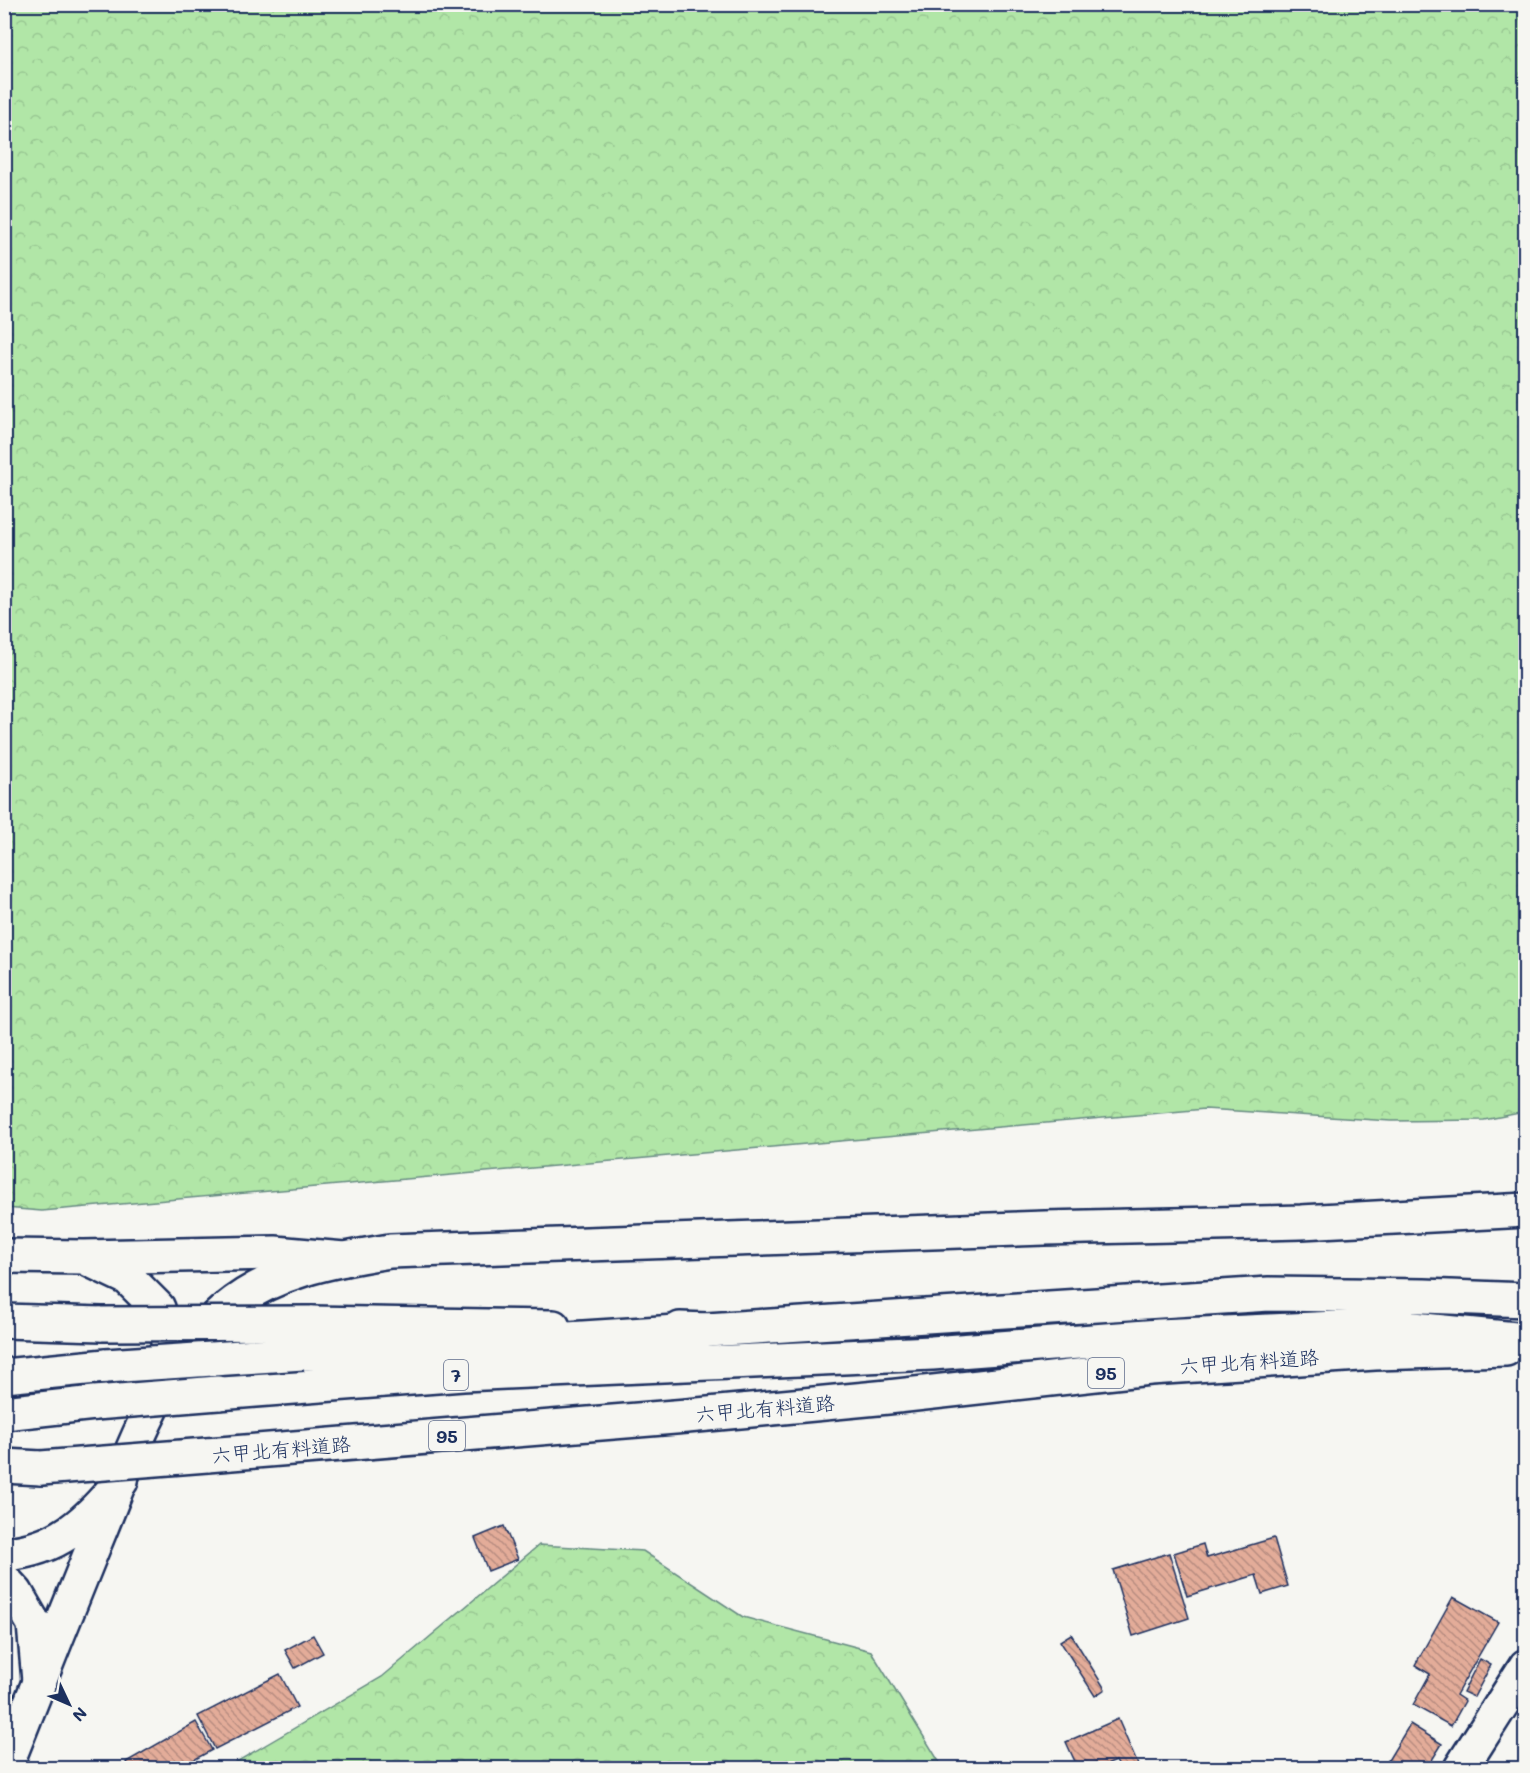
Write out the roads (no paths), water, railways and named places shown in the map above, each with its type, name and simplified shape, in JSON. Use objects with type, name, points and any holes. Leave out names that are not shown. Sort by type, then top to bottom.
[{"type":"main road","points":[[5,1768],[144,1425],[176,1367],[192,1344],[226,1310],[259,1287],[297,1271],[344,1259],[390,1251],[1045,1228],[1301,1222],[1526,1210]]},
{"type":"main road","points":[[6,1256],[84,1257],[275,1253],[344,1259]]},
{"type":"main road","points":[[84,1257],[129,1278],[158,1308],[176,1367]]},
{"type":"main road","name":"7","points":[[4,1376],[106,1366],[307,1338],[707,1330],[1269,1294],[1526,1300]]},
{"type":"main road","points":[[4,1322],[102,1324],[307,1338]]},
{"type":"main road","name":"7","points":[[4,1413],[95,1402],[463,1374],[932,1353],[1159,1336],[1382,1326],[1526,1340]]},
{"type":"main road","name":"六甲北有料道路","points":[[4,1466],[41,1468],[687,1416],[888,1397],[1150,1368],[1375,1353],[1526,1348]]},
{"type":"main road","points":[[4,1554],[35,1550],[73,1530],[99,1508],[121,1481]]},
{"type":"main road","points":[[4,1580],[16,1593],[34,1624],[39,1681]]},
{"type":"main road","points":[[1461,1768],[1526,1666]]}]
